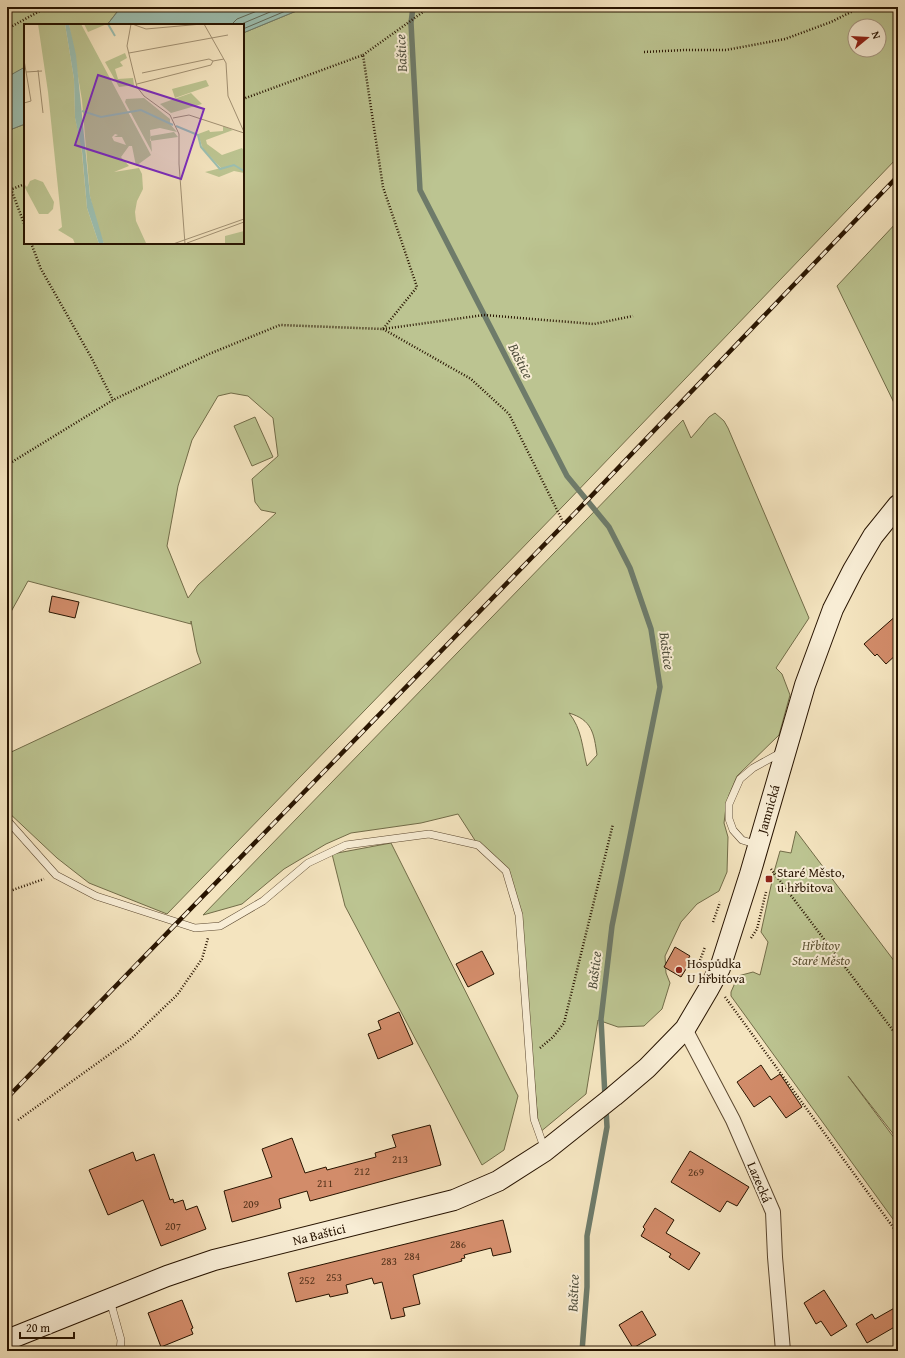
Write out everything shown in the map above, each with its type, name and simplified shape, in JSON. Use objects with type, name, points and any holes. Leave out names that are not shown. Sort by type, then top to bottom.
[{"type":"main road","name":"Jamnická","points":[[614,1096],[647,1068],[685,1029],[720,968],[805,685],[833,609],[853,570],[873,536],[898,505]]},
{"type":"main road","name":"Na Baštici","points":[[7,1340],[110,1298],[214,1260],[454,1200],[498,1181],[545,1151],[614,1096]]},
{"type":"street","name":"Lazecká","points":[[685,1029],[733,1120],[773,1212],[775,1257],[783,1351]]},
{"type":"lane","points":[[758,845],[742,840],[733,830],[729,819],[729,804],[740,779],[753,768],[785,750]]},
{"type":"lane","points":[[7,820],[56,875],[96,896],[195,928],[220,926],[263,900],[308,863],[346,845],[429,834],[478,845],[506,871],[519,915],[534,1119],[545,1151]]},
{"type":"lane","points":[[110,1298],[121,1340],[120,1351]]},
{"type":"path","points":[[7,29],[47,7]]},
{"type":"path","points":[[244,99],[363,55],[430,7]]},
{"type":"path","points":[[644,52],[726,50],[785,39],[831,22],[861,7]]},
{"type":"path","points":[[363,55],[383,187],[417,287],[383,329]]},
{"type":"path","points":[[7,191],[24,184]]},
{"type":"path","points":[[11,189],[24,223]]},
{"type":"path","points":[[31,244],[41,269],[92,357],[113,400]]},
{"type":"path","points":[[7,465],[113,400],[209,354],[280,325],[383,329],[484,315],[594,324],[633,316]]},
{"type":"path","points":[[383,329],[471,379],[509,414],[564,524]]},
{"type":"path","points":[[529,1058],[553,1037],[564,1023],[613,824]]},
{"type":"path","points":[[771,869],[898,1037]]},
{"type":"path","points":[[7,892],[56,875]]},
{"type":"path","points":[[18,1120],[131,1039],[177,995],[202,959],[212,926]]},
{"type":"path","points":[[699,966],[706,945]]},
{"type":"path","points":[[714,980],[898,1234]]},
{"type":"green space","points":[[7,7],[121,7],[108,24],[24,24],[24,70],[7,78]]},
{"type":"green space","points":[[306,7],[898,7],[898,157],[566,503],[167,914],[89,883],[57,858],[7,811],[7,754],[201,663],[197,652],[191,621],[191,624],[28,581],[7,619],[7,131],[24,124],[24,244],[244,244],[244,33]],"holes":[[[231,393],[248,396],[273,418],[278,456],[252,479],[255,502],[261,510],[276,513],[198,585],[188,598],[167,546],[178,486],[192,440],[218,396]]]},
{"type":"green space","points":[[898,221],[898,411],[837,286]]},
{"type":"green space","points":[[715,413],[724,421],[728,428],[809,618],[776,668],[782,674],[790,695],[779,735],[737,776],[729,795],[724,823],[728,837],[727,872],[719,891],[697,904],[681,922],[665,956],[666,973],[670,983],[662,1009],[644,1026],[618,1027],[598,1020],[586,1094],[539,1133],[519,915],[506,871],[478,845],[458,814],[421,823],[351,833],[326,844],[284,869],[242,904],[203,915],[683,420],[691,438],[709,417]],"holes":[[[569,713],[583,719],[587,724],[595,740],[597,755],[587,766],[577,725]]]},
{"type":"green space","points":[[255,417],[273,457],[252,466],[234,426]]},
{"type":"green space","name":"Hřbitov Staré Město","points":[[796,831],[898,966],[898,1140],[848,1076],[898,1143],[898,1226],[731,996],[731,992],[738,976],[753,972],[760,975],[768,942],[761,932],[774,872],[780,851],[791,853]]},
{"type":"green space","points":[[391,843],[518,1096],[504,1150],[482,1165],[345,906],[332,854]]},
{"type":"water","points":[[121,7],[306,7],[244,33],[244,24],[108,24]]},
{"type":"water","points":[[24,68],[24,124],[7,131],[7,77]]},
{"type":"building","points":[[52,596],[79,602],[75,618],[49,612]]},
{"type":"building","points":[[898,614],[898,653],[886,664],[877,654],[875,656],[864,644]]},
{"type":"building","points":[[675,947],[690,956],[688,959],[691,961],[681,977],[664,967]]},
{"type":"building","points":[[482,951],[494,974],[468,987],[456,964]]},
{"type":"building","points":[[399,1012],[413,1044],[378,1059],[368,1034],[381,1029],[378,1021]]},
{"type":"building","points":[[761,1065],[771,1080],[780,1074],[802,1107],[786,1118],[770,1096],[754,1107],[737,1082]]},
{"type":"building","points":[[430,1125],[441,1165],[310,1201],[307,1191],[279,1199],[281,1208],[232,1222],[224,1191],[272,1177],[262,1149],[292,1138],[305,1173],[326,1167],[327,1170],[376,1157],[375,1153],[396,1147],[392,1135]]},
{"type":"building","points":[[690,1151],[749,1187],[737,1206],[727,1201],[720,1212],[671,1182]]},
{"type":"building","points":[[133,1152],[136,1161],[154,1154],[170,1200],[173,1199],[174,1203],[183,1200],[186,1210],[197,1206],[206,1229],[161,1246],[143,1200],[108,1215],[89,1170]]},
{"type":"building","points":[[655,1208],[674,1220],[666,1233],[700,1253],[689,1270],[669,1257],[671,1254],[641,1236],[645,1229],[643,1227]]},
{"type":"building","points":[[503,1220],[511,1252],[493,1256],[491,1248],[464,1255],[465,1258],[461,1259],[462,1261],[413,1275],[420,1304],[403,1308],[405,1316],[391,1319],[382,1282],[374,1284],[372,1278],[346,1285],[348,1293],[330,1297],[329,1294],[296,1302],[288,1273]]},
{"type":"building","points":[[824,1290],[847,1326],[831,1336],[821,1321],[816,1324],[804,1303]]},
{"type":"building","points":[[182,1300],[193,1328],[191,1329],[193,1334],[161,1347],[148,1313]]},
{"type":"building","points":[[898,1306],[898,1325],[867,1343],[856,1324],[872,1314],[875,1319]]},
{"type":"building","points":[[642,1311],[656,1335],[633,1348],[619,1325]]},
{"type":"waterway","name":"Baštice","points":[[413,7],[411,23],[420,190],[567,476],[609,527],[630,568],[651,629],[660,687],[612,926],[601,1019],[605,1097]]},
{"type":"waterway","name":"Baštice","points":[[582,1351],[587,1287],[587,1236],[607,1127],[606,1109]]},
{"type":"railway","points":[[7,1098],[576,512],[898,176]]},
{"type":"place","name":"Staré Město, u hřbitova","points":[[769,879]]},
{"type":"place","name":"Hospůdka U hřbitova","points":[[679,970]]}]
